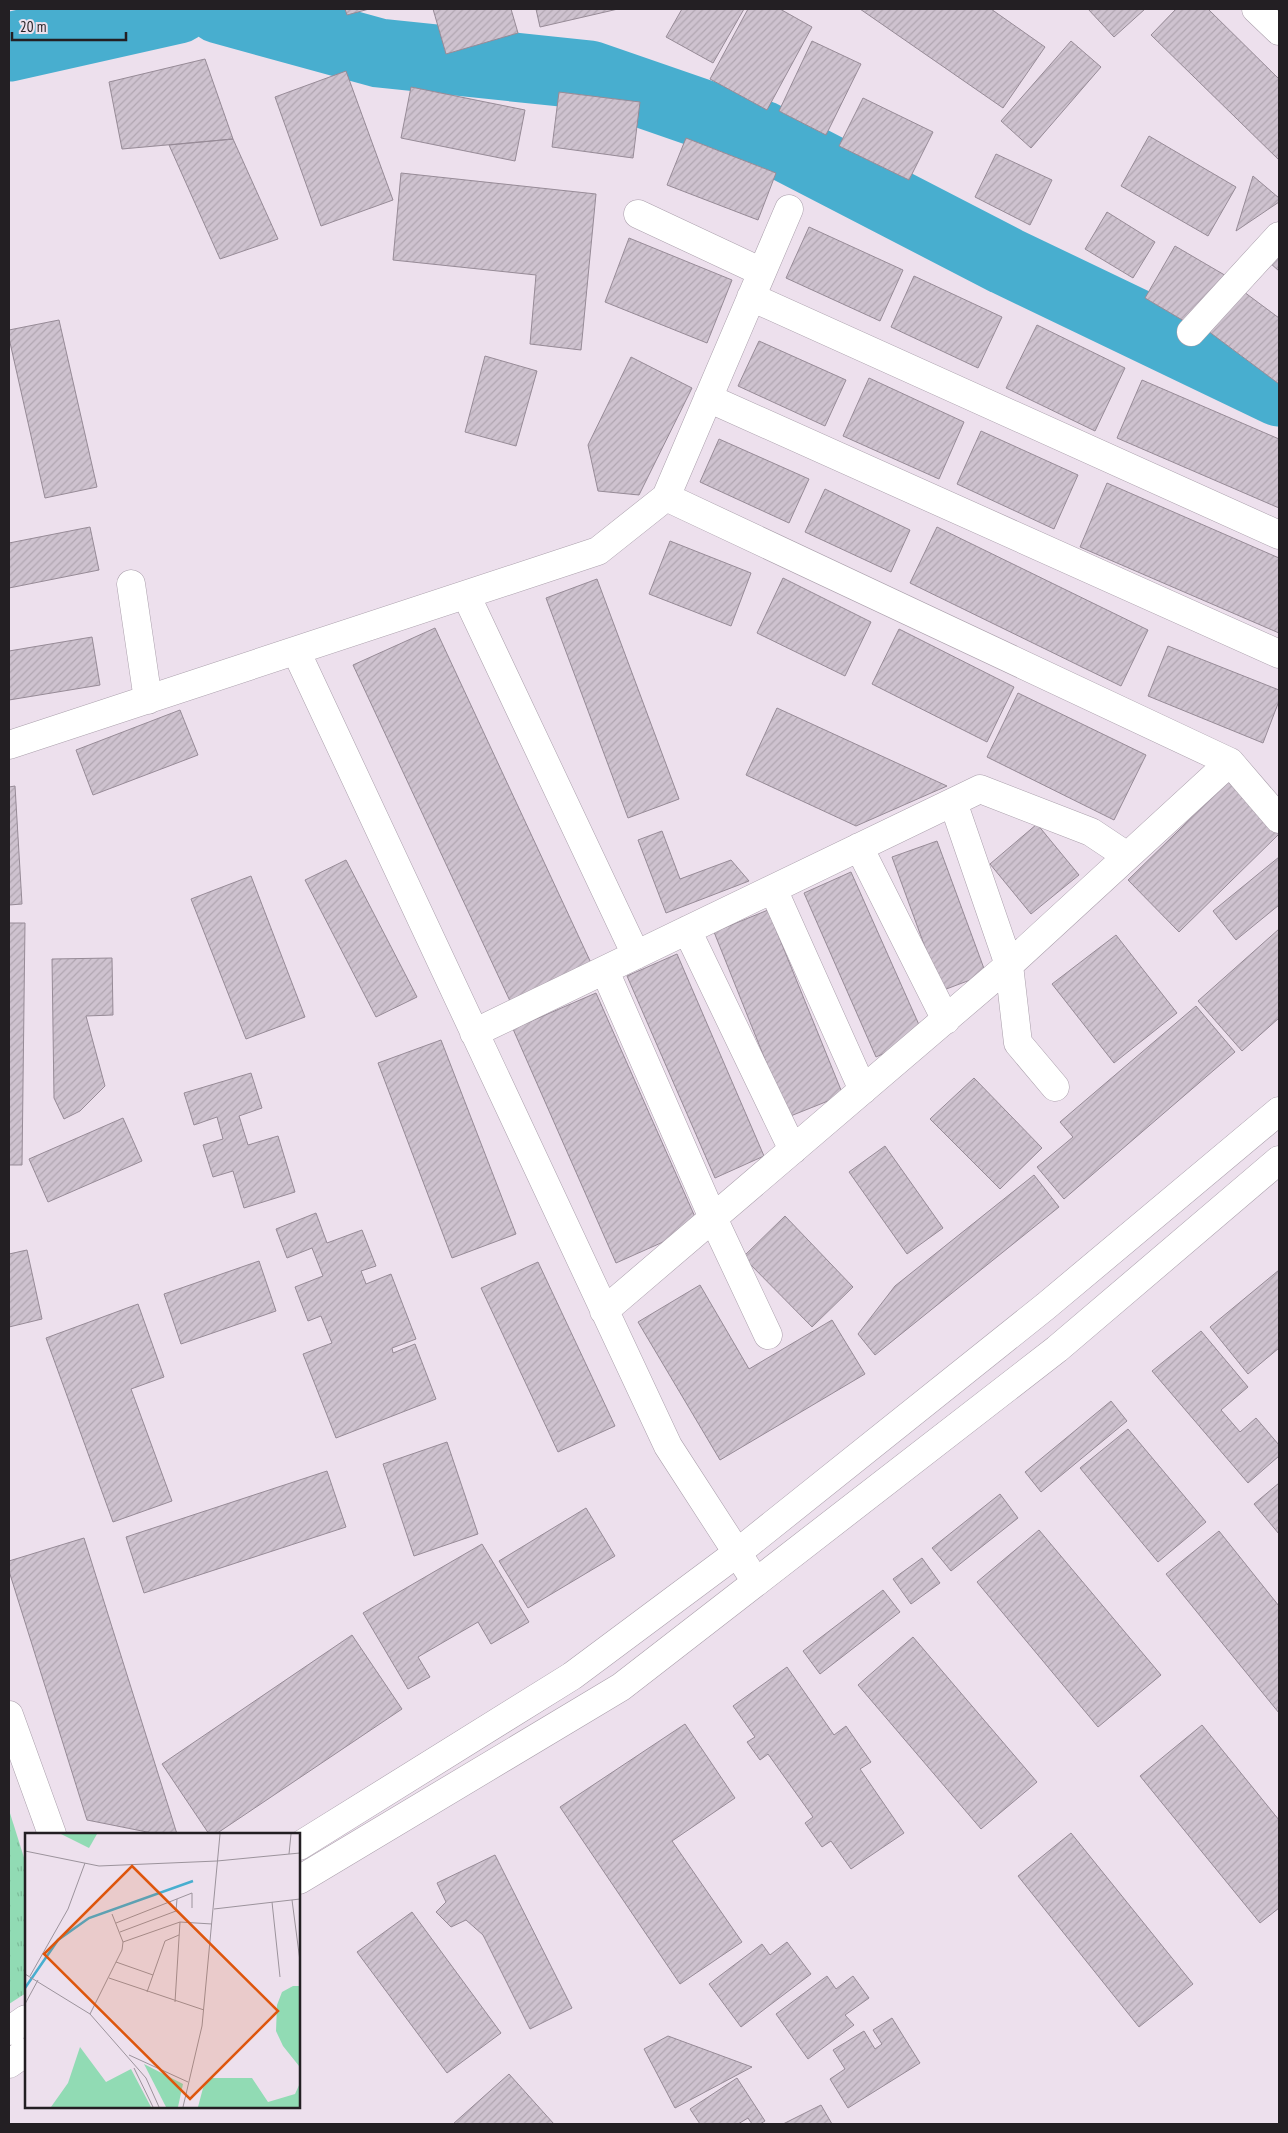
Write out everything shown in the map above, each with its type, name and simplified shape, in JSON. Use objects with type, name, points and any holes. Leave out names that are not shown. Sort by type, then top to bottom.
[{"type":"street","points":[[1256,9],[1279,31]]},
{"type":"street","points":[[9,745],[598,551],[666,497],[789,209]]},
{"type":"street","points":[[638,214],[762,272]]},
{"type":"street","points":[[1191,332],[1279,236]]},
{"type":"street","points":[[751,297],[1279,535]]},
{"type":"street","points":[[708,398],[1279,654]]},
{"type":"street","points":[[666,497],[1230,762],[1279,818]]},
{"type":"street","points":[[131,584],[148,700]]},
{"type":"street","points":[[466,595],[636,955]]},
{"type":"street","points":[[296,651],[668,1446],[756,1582]]},
{"type":"street","points":[[604,1311],[1009,966],[1230,762]]},
{"type":"street","points":[[474,1033],[980,789],[1091,832],[1127,856]]},
{"type":"street","points":[[953,802],[1009,966],[1018,1043],[1055,1087]]},
{"type":"street","points":[[859,847],[946,1020]]},
{"type":"street","points":[[774,889],[863,1090]]},
{"type":"street","points":[[687,930],[793,1150]]},
{"type":"street","points":[[604,971],[713,1218],[768,1334]]},
{"type":"street","points":[[300,1845],[572,1676],[737,1553],[1046,1306],[1279,1111]]},
{"type":"street","points":[[300,1879],[621,1687],[1057,1349],[1279,1160]]},
{"type":"street","points":[[9,1715],[52,1833]]},
{"type":"street","points":[[9,2031],[25,2020]]},
{"type":"street","points":[[9,2064],[25,2053]]},
{"type":"green space","points":[[9,1810],[25,1861],[25,1994],[9,2004]]},
{"type":"building","points":[[345,9],[369,9],[347,15]]},
{"type":"building","points":[[433,9],[511,9],[518,33],[446,54]]},
{"type":"building","points":[[536,9],[618,9],[540,27]]},
{"type":"building","points":[[682,9],[744,9],[713,63],[666,37]]},
{"type":"building","points":[[748,9],[780,9],[812,27],[767,110],[710,79]]},
{"type":"building","points":[[860,9],[991,9],[1045,47],[1003,108]]},
{"type":"building","points":[[1088,9],[1145,9],[1114,37]]},
{"type":"building","points":[[1176,9],[1208,9],[1279,79],[1279,160],[1151,35]]},
{"type":"building","points":[[812,41],[861,64],[826,135],[779,111]]},
{"type":"building","points":[[1071,41],[1101,67],[1031,148],[1001,121]]},
{"type":"building","points":[[205,59],[233,139],[122,149],[109,82]]},
{"type":"building","points":[[346,71],[393,200],[321,226],[275,97]]},
{"type":"building","points":[[411,87],[525,110],[515,161],[401,138]]},
{"type":"building","points":[[559,92],[640,102],[633,158],[552,147]]},
{"type":"building","points":[[863,98],[933,132],[909,180],[839,146]]},
{"type":"building","points":[[1149,136],[1236,187],[1208,236],[1121,186]]},
{"type":"building","points":[[686,138],[776,173],[758,220],[667,185]]},
{"type":"building","points":[[233,139],[278,239],[220,259],[169,145]]},
{"type":"building","points":[[996,154],[1052,180],[1030,225],[975,197]]},
{"type":"building","points":[[401,173],[596,194],[581,350],[530,344],[536,275],[393,260]]},
{"type":"building","points":[[1253,176],[1279,198],[1279,202],[1236,231]]},
{"type":"building","points":[[1107,212],[1155,242],[1133,278],[1085,249]]},
{"type":"building","points":[[809,227],[903,270],[880,321],[786,278]]},
{"type":"building","points":[[629,238],[732,280],[707,343],[605,302]]},
{"type":"building","points":[[1175,246],[1228,277],[1184,321],[1145,298]]},
{"type":"building","points":[[1279,253],[1279,271],[1270,263]]},
{"type":"building","points":[[914,276],[1002,317],[978,368],[891,327]]},
{"type":"building","points":[[1240,289],[1279,318],[1279,384],[1208,331]]},
{"type":"building","points":[[59,320],[97,487],[45,498],[9,338],[9,330]]},
{"type":"building","points":[[1037,325],[1125,368],[1095,431],[1006,388]]},
{"type":"building","points":[[759,341],[846,380],[825,426],[738,386]]},
{"type":"building","points":[[485,356],[537,371],[516,446],[465,432]]},
{"type":"building","points":[[631,357],[692,388],[639,495],[598,491],[588,445]]},
{"type":"building","points":[[869,378],[964,422],[939,479],[843,436]]},
{"type":"building","points":[[1142,380],[1279,439],[1279,508],[1117,438]]},
{"type":"building","points":[[981,431],[1078,475],[1054,529],[957,484]]},
{"type":"building","points":[[719,439],[809,479],[789,523],[700,482]]},
{"type":"building","points":[[1107,483],[1279,558],[1279,633],[1080,547]]},
{"type":"building","points":[[825,489],[910,530],[891,572],[805,532]]},
{"type":"building","points":[[90,527],[99,570],[9,588],[9,543]]},
{"type":"building","points":[[937,527],[1148,630],[1121,686],[910,583]]},
{"type":"building","points":[[670,541],[751,573],[731,626],[649,594]]},
{"type":"building","points":[[783,578],[871,622],[845,676],[757,633]]},
{"type":"building","points":[[597,579],[679,799],[628,818],[546,598]]},
{"type":"building","points":[[435,628],[591,963],[510,1001],[353,665]]},
{"type":"building","points":[[899,629],[1014,687],[987,742],[872,684]]},
{"type":"building","points":[[92,637],[100,685],[9,700],[9,651]]},
{"type":"building","points":[[1168,646],[1279,690],[1279,701],[1263,743],[1148,696]]},
{"type":"building","points":[[1018,693],[1146,755],[1114,820],[987,757]]},
{"type":"building","points":[[777,708],[947,786],[856,826],[746,775]]},
{"type":"building","points":[[180,710],[198,755],[93,795],[76,750]]},
{"type":"building","points":[[1228,782],[1279,834],[1179,932],[1128,880]]},
{"type":"building","points":[[15,786],[22,904],[9,905],[9,787]]},
{"type":"building","points":[[1037,824],[1079,875],[1031,914],[990,864]]},
{"type":"building","points":[[662,831],[680,879],[731,860],[749,881],[666,913],[638,840]]},
{"type":"building","points":[[937,841],[986,974],[941,991],[892,857]]},
{"type":"building","points":[[1279,857],[1279,905],[1236,940],[1213,911]]},
{"type":"building","points":[[346,860],[417,997],[376,1017],[305,880]]},
{"type":"building","points":[[851,872],[924,1036],[876,1057],[804,893]]},
{"type":"building","points":[[251,876],[305,1017],[246,1039],[191,899]]},
{"type":"building","points":[[768,910],[843,1095],[788,1117],[714,932]]},
{"type":"building","points":[[9,923],[25,923],[22,1165],[9,1165]]},
{"type":"building","points":[[1279,929],[1279,1018],[1242,1051],[1198,1001]]},
{"type":"building","points":[[1116,935],[1177,1013],[1114,1063],[1052,984]]},
{"type":"building","points":[[677,954],[764,1156],[715,1178],[627,976]]},
{"type":"building","points":[[112,958],[113,1015],[86,1016],[105,1086],[80,1111],[64,1119],[54,1098],[52,959]]},
{"type":"building","points":[[596,993],[699,1226],[616,1263],[513,1029]]},
{"type":"building","points":[[1196,1006],[1235,1052],[1064,1199],[1037,1167],[1073,1137],[1060,1122]]},
{"type":"building","points":[[441,1040],[516,1234],[452,1258],[378,1063]]},
{"type":"building","points":[[251,1073],[262,1108],[239,1116],[248,1145],[278,1136],[295,1192],[244,1208],[233,1171],[213,1177],[203,1145],[223,1139],[217,1117],[194,1125],[184,1093]]},
{"type":"building","points":[[974,1078],[1042,1148],[1000,1189],[930,1119]]},
{"type":"building","points":[[123,1118],[142,1161],[48,1202],[29,1159]]},
{"type":"building","points":[[885,1146],[943,1228],[907,1254],[849,1172]]},
{"type":"building","points":[[1034,1175],[1059,1207],[875,1355],[858,1334],[895,1286]]},
{"type":"building","points":[[316,1213],[327,1243],[362,1230],[376,1266],[361,1271],[366,1284],[391,1274],[416,1339],[392,1348],[393,1353],[415,1344],[436,1399],[336,1438],[303,1354],[332,1343],[321,1316],[308,1321],[295,1287],[323,1276],[312,1248],[287,1258],[276,1229]]},
{"type":"building","points":[[785,1216],[853,1287],[812,1327],[743,1257]]},
{"type":"building","points":[[27,1250],[42,1319],[9,1327],[9,1254]]},
{"type":"building","points":[[259,1261],[276,1311],[181,1344],[164,1294]]},
{"type":"building","points":[[538,1262],[615,1426],[558,1452],[481,1288]]},
{"type":"building","points":[[1279,1270],[1279,1348],[1248,1374],[1210,1327]]},
{"type":"building","points":[[700,1285],[749,1369],[832,1320],[865,1374],[720,1460],[638,1322]]},
{"type":"building","points":[[138,1304],[164,1377],[131,1389],[172,1501],[113,1522],[46,1338]]},
{"type":"building","points":[[1201,1331],[1248,1387],[1221,1410],[1240,1432],[1256,1418],[1279,1445],[1279,1456],[1248,1483],[1152,1371]]},
{"type":"building","points":[[1111,1401],[1127,1421],[1041,1492],[1025,1472]]},
{"type":"building","points":[[1128,1429],[1206,1522],[1158,1562],[1080,1468]]},
{"type":"building","points":[[447,1442],[478,1534],[414,1556],[383,1464]]},
{"type":"building","points":[[327,1471],[346,1527],[144,1593],[126,1537]]},
{"type":"building","points":[[1279,1483],[1279,1534],[1254,1504]]},
{"type":"building","points":[[1000,1494],[1018,1518],[951,1571],[932,1548]]},
{"type":"building","points":[[586,1508],[615,1556],[528,1608],[499,1561]]},
{"type":"building","points":[[1039,1530],[1161,1675],[1098,1727],[977,1582]]},
{"type":"building","points":[[1219,1531],[1279,1606],[1279,1713],[1166,1574]]},
{"type":"building","points":[[84,1538],[177,1833],[152,1833],[87,1820],[9,1571],[9,1561]]},
{"type":"building","points":[[482,1544],[529,1622],[491,1644],[478,1622],[418,1657],[430,1677],[408,1689],[363,1613]]},
{"type":"building","points":[[922,1558],[940,1583],[911,1604],[893,1579]]},
{"type":"building","points":[[883,1590],[900,1612],[820,1674],[803,1651]]},
{"type":"building","points":[[352,1635],[402,1709],[217,1833],[208,1833],[162,1764]]},
{"type":"building","points":[[913,1637],[1037,1782],[981,1829],[858,1685]]},
{"type":"building","points":[[787,1667],[834,1735],[846,1726],[871,1762],[860,1769],[904,1833],[851,1869],[831,1841],[822,1847],[805,1823],[813,1817],[768,1754],[760,1760],[747,1742],[755,1737],[733,1706]]},
{"type":"building","points":[[685,1724],[735,1798],[672,1841],[742,1942],[680,1984],[560,1807]]},
{"type":"building","points":[[1202,1725],[1279,1820],[1279,1908],[1260,1923],[1140,1776]]},
{"type":"building","points":[[1071,1833],[1193,1984],[1139,2027],[1018,1876]]},
{"type":"building","points":[[495,1855],[572,2008],[530,2029],[483,1935],[466,1920],[451,1927],[436,1912],[446,1902],[437,1883]]},
{"type":"building","points":[[412,1912],[501,2033],[447,2073],[357,1952]]},
{"type":"building","points":[[787,1942],[811,1974],[741,2027],[709,1984],[762,1944],[770,1955]]},
{"type":"building","points":[[827,1976],[836,1989],[853,1976],[869,1998],[845,2015],[854,2025],[808,2059],[776,2014]]},
{"type":"building","points":[[892,2018],[920,2063],[848,2108],[830,2079],[845,2069],[833,2050],[864,2031],[875,2049],[882,2044],[873,2030]]},
{"type":"building","points":[[668,2036],[752,2067],[675,2108],[644,2049]]},
{"type":"building","points":[[509,2074],[554,2124],[453,2124]]},
{"type":"building","points":[[737,2078],[765,2121],[760,2124],[752,2124],[748,2118],[738,2124],[700,2124],[690,2109]]},
{"type":"building","points":[[821,2105],[832,2124],[783,2124]]},
{"type":"waterway","points":[[9,47],[178,9]]},
{"type":"waterway","points":[[219,9],[379,53],[590,75],[760,134],[1006,261],[1279,392]]}]
